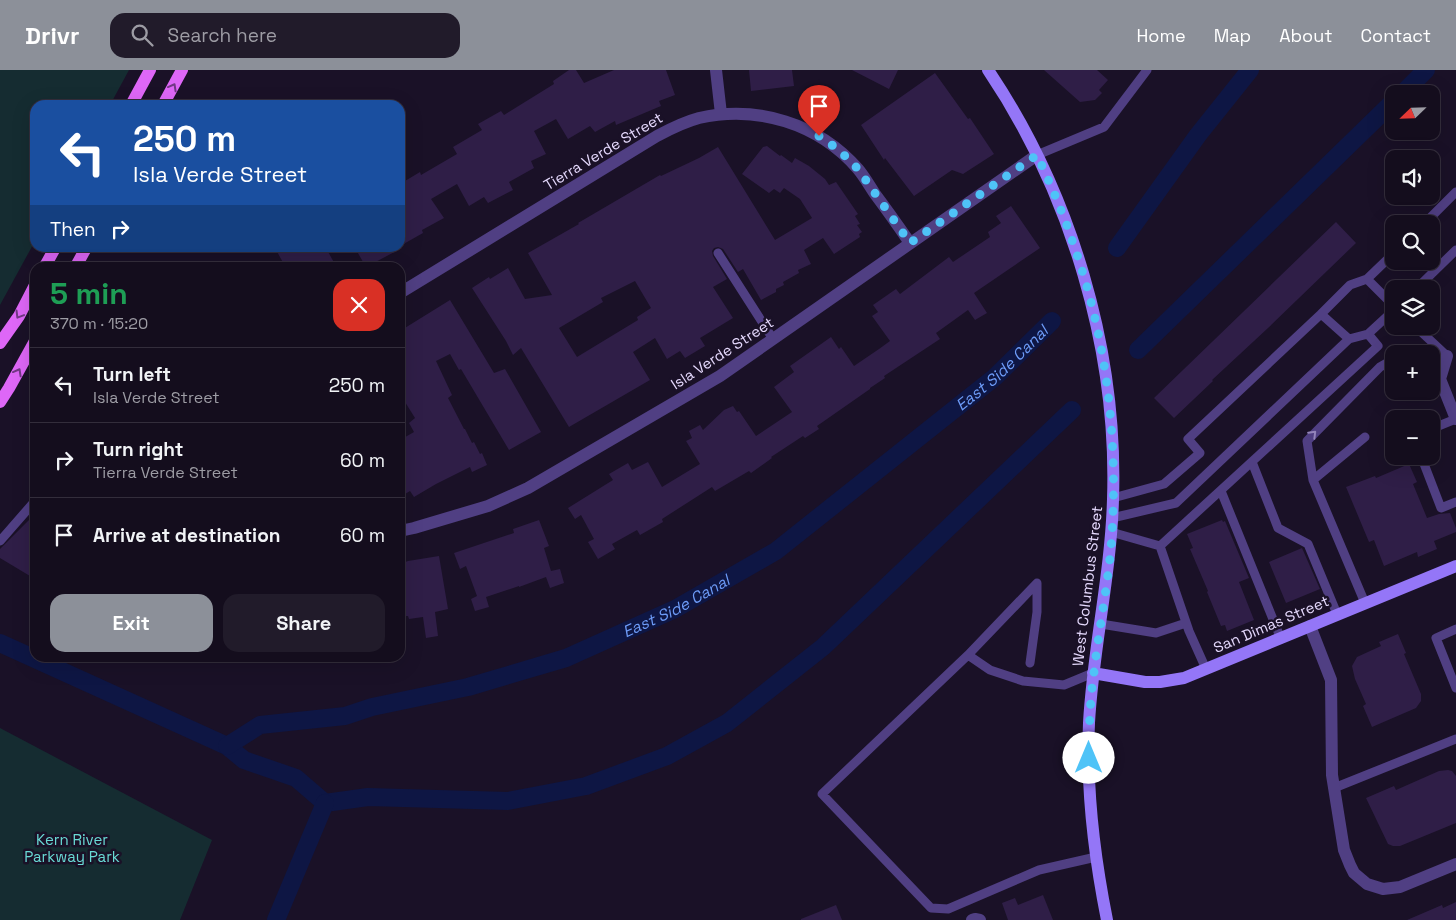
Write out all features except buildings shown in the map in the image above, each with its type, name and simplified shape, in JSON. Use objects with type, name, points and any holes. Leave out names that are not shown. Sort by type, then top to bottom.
[{"type":"main road","points":[[134,100],[150,70]]},
{"type":"main road","points":[[166,100],[182,70]]},
{"type":"main road","name":"West Columbus Street","points":[[988,70],[1037,155],[1057,199],[1075,247],[1100,343],[1108,394],[1112,446],[1112,518],[1107,579],[1093,673],[1089,724],[1089,776],[1092,827],[1107,920]]},
{"type":"main road","points":[[0,343],[30,294]]},
{"type":"main road","points":[[0,402],[30,350]]},
{"type":"main road","name":"San Dimas Street","points":[[1093,673],[1145,682],[1160,682],[1184,678],[1456,566]]},
{"type":"street","points":[[716,70],[721,114]]},
{"type":"street","name":"Tierra Verde Street","points":[[405,290],[657,136],[697,118],[721,114],[752,114],[776,118],[797,125],[819,136],[839,150],[858,169],[910,243]]},
{"type":"street","name":"Isla Verde Street","points":[[405,530],[488,506],[528,488],[690,394],[720,376],[1037,155]]},
{"type":"street","points":[[1441,362],[1440,379],[1456,419]]},
{"type":"street","points":[[1310,626],[1332,680],[1331,742],[1334,788],[1344,850],[1354,873],[1367,884],[1392,889],[1456,864]]},
{"type":"street","points":[[972,920],[980,920]]},
{"type":"lane","points":[[1037,155],[1104,127],[1147,70]]},
{"type":"lane","points":[[1433,215],[1456,192]]},
{"type":"lane","points":[[1425,280],[1456,250]]},
{"type":"lane","points":[[718,253],[773,339]]},
{"type":"lane","points":[[1113,498],[1164,484],[1200,453],[1188,439],[1350,285],[1367,279],[1385,261]]},
{"type":"lane","points":[[1367,279],[1385,297]]},
{"type":"lane","points":[[1321,314],[1349,339]]},
{"type":"lane","points":[[1112,518],[1176,503],[1349,339],[1368,334],[1385,318]]},
{"type":"lane","points":[[1160,546],[1378,346],[1368,334]]},
{"type":"lane","points":[[1422,335],[1441,362]]},
{"type":"lane","points":[[1365,604],[1314,480],[1307,440],[1385,364]]},
{"type":"lane","points":[[1440,425],[1456,419]]},
{"type":"lane","points":[[1314,480],[1365,437]]},
{"type":"lane","points":[[1252,462],[1278,528],[1308,544],[1337,614]]},
{"type":"lane","points":[[1424,465],[1441,508],[1456,502]]},
{"type":"lane","points":[[1221,491],[1281,639]]},
{"type":"lane","points":[[0,541],[30,508]]},
{"type":"lane","points":[[1111,532],[1160,546]]},
{"type":"lane","points":[[1160,546],[1186,623],[1206,669]]},
{"type":"lane","points":[[1030,663],[1037,612],[1037,583],[968,655],[822,794],[931,908],[948,909],[1039,870],[1096,857]]},
{"type":"lane","points":[[1101,624],[1156,633],[1186,623]]},
{"type":"lane","points":[[1456,629],[1436,638],[1456,688]]},
{"type":"lane","points":[[968,655],[990,670],[1023,681],[1064,685],[1093,673]]},
{"type":"lane","points":[[1334,788],[1456,739]]},
{"type":"green space","points":[[0,70],[129,70],[113,100],[30,100],[30,250],[0,305]]},
{"type":"green space","name":"Kern River Parkway Park","points":[[0,728],[212,840],[180,920],[0,920]]},
{"type":"waterway","name":"East Side Canal","points":[[1117,248],[1198,135],[1250,70]]},
{"type":"waterway","points":[[1411,85],[1426,70]]},
{"type":"waterway","points":[[1138,350],[1385,110]]},
{"type":"waterway","name":"East Side Canal","points":[[227,746],[260,725],[345,716],[372,707],[468,687],[566,658],[675,609],[776,551],[995,377],[1052,321]]},
{"type":"waterway","points":[[325,803],[368,797],[508,801],[586,786],[667,756],[727,723],[823,647],[1072,410]]},
{"type":"waterway","points":[[0,643],[30,657]]},
{"type":"waterway","points":[[42,662],[227,746],[244,760],[296,778],[325,803]]},
{"type":"waterway","points":[[276,920],[325,803]]},
{"type":"route","points":[[819,136],[839,150],[858,169],[910,243],[1037,155],[1057,199],[1075,247],[1100,343],[1108,394],[1112,446],[1113,498],[1111,548],[1093,673],[1089,724],[1089,758]]}]
